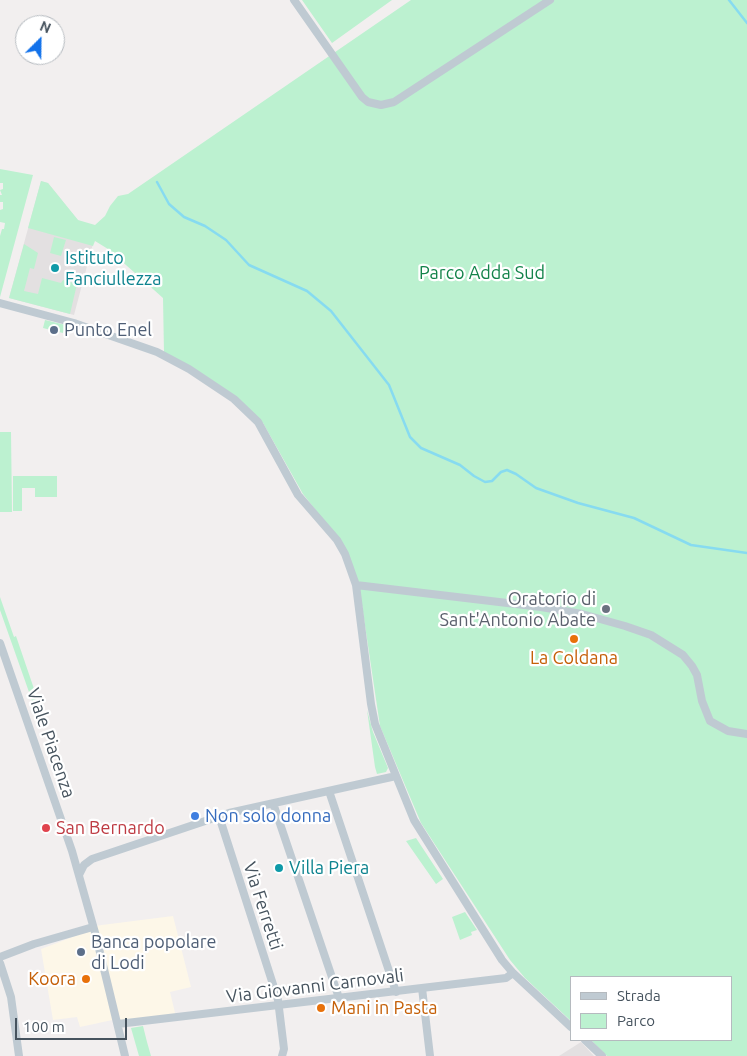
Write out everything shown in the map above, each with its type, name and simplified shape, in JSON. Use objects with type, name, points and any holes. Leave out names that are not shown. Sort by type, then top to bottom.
[{"type":"street","points":[[294,0],[362,97],[368,102],[381,105],[394,102],[550,0]]},
{"type":"street","points":[[0,302],[74,323],[157,352],[189,368],[240,404],[252,415],[263,430],[298,494],[337,540],[346,554],[356,585],[373,715],[378,734],[420,832],[502,960],[513,973],[570,1025]]},
{"type":"street","points":[[356,585],[541,607],[582,614],[651,635],[682,655],[692,666],[697,675],[702,701],[710,721],[728,731],[747,734]]},
{"type":"street","name":"Viale Piacenza","points":[[0,643],[72,851],[125,1056]]},
{"type":"street","points":[[72,851],[85,858],[92,858],[219,816],[396,776]]},
{"type":"street","points":[[329,791],[396,992]]},
{"type":"street","points":[[273,803],[338,998]]},
{"type":"street","name":"Via Ferretti","points":[[219,816],[279,1005],[284,1049],[282,1056]]},
{"type":"street","points":[[79,875],[84,865],[92,858]]},
{"type":"street","points":[[0,957],[34,944],[93,928]]},
{"type":"street","points":[[0,963],[11,997],[19,1056]]},
{"type":"street","name":"Via Giovanni Carnovali","points":[[118,1024],[506,978],[513,973]]},
{"type":"street","points":[[422,988],[430,1056]]},
{"type":"street","points":[[586,1041],[602,1056]]},
{"type":"shaded area","points":[[41,181],[48,183],[94,240],[74,315],[9,298]]},
{"type":"shaded area","points":[[173,916],[191,987],[170,992],[176,1017],[118,1024],[117,1019],[80,1027],[77,1017],[53,1020],[41,949],[94,929],[94,926]]},
{"type":"shaded area","points":[[581,1042],[594,1056],[559,1056]]},
{"type":"green space","points":[[302,0],[392,0],[332,43]]},
{"type":"green space","name":"Parco Adda Sud","points":[[411,0],[747,0],[747,1056],[607,1056],[592,1041],[732,1041],[732,976],[570,976],[570,1020],[525,978],[510,960],[421,823],[380,726],[360,592],[346,549],[303,494],[263,423],[164,353],[163,298],[108,249],[95,241],[93,246],[28,228],[41,181],[48,183],[78,220],[95,225],[105,216],[118,196],[128,194]]},
{"type":"green space","points":[[0,169],[33,175],[0,297],[0,236],[5,223],[0,222],[0,210],[3,209],[3,202],[0,202],[0,195],[2,195],[0,190],[3,189],[3,183],[0,183]]},
{"type":"green space","points":[[54,237],[66,240],[61,256],[50,253]]},
{"type":"green space","points":[[24,244],[38,253],[34,269],[30,268],[24,291],[38,294],[42,278],[61,283],[63,280],[77,284],[70,314],[9,298]]},
{"type":"green space","points":[[45,320],[66,325],[63,333],[43,328]]},
{"type":"green space","points":[[0,432],[11,432],[12,512],[0,512]]},
{"type":"green space","points":[[13,476],[57,476],[57,497],[35,497],[35,488],[22,488],[22,511],[13,511]]},
{"type":"green space","points":[[0,597],[14,637],[16,636],[46,724],[41,726],[0,610]]},
{"type":"green space","points":[[367,710],[373,732],[388,768],[386,772],[377,774]]},
{"type":"green space","points":[[416,838],[443,879],[436,884],[406,841]]},
{"type":"green space","points":[[465,912],[477,930],[471,932],[472,935],[460,940],[452,917]]},
{"type":"green space","points":[[143,1026],[151,1056],[139,1056],[131,1028]]},
{"type":"waterway","points":[[729,0],[747,23]]},
{"type":"waterway","points":[[157,182],[169,204],[184,217],[205,226],[226,240],[249,265],[307,291],[331,311],[389,385],[410,437],[421,448],[460,465],[485,482],[492,481],[501,472],[507,470],[536,488],[578,503],[634,518],[691,545],[747,553]]},
{"type":"place","name":"Istituto Fanciullezza","points":[[55,268]]},
{"type":"place","name":"Punto Enel","points":[[54,330]]},
{"type":"place","name":"Oratorio di Sant'Antonio Abate","points":[[606,609]]},
{"type":"place","name":"La Coldana","points":[[574,639]]},
{"type":"place","name":"Non solo donna","points":[[195,816]]},
{"type":"place","name":"San Bernardo","points":[[46,828]]},
{"type":"place","name":"Villa Piera","points":[[279,868]]},
{"type":"place","name":"Banca popolare di Lodi","points":[[81,952]]},
{"type":"place","name":"Koora","points":[[86,979]]},
{"type":"place","name":"Mani in Pasta","points":[[321,1008]]}]
